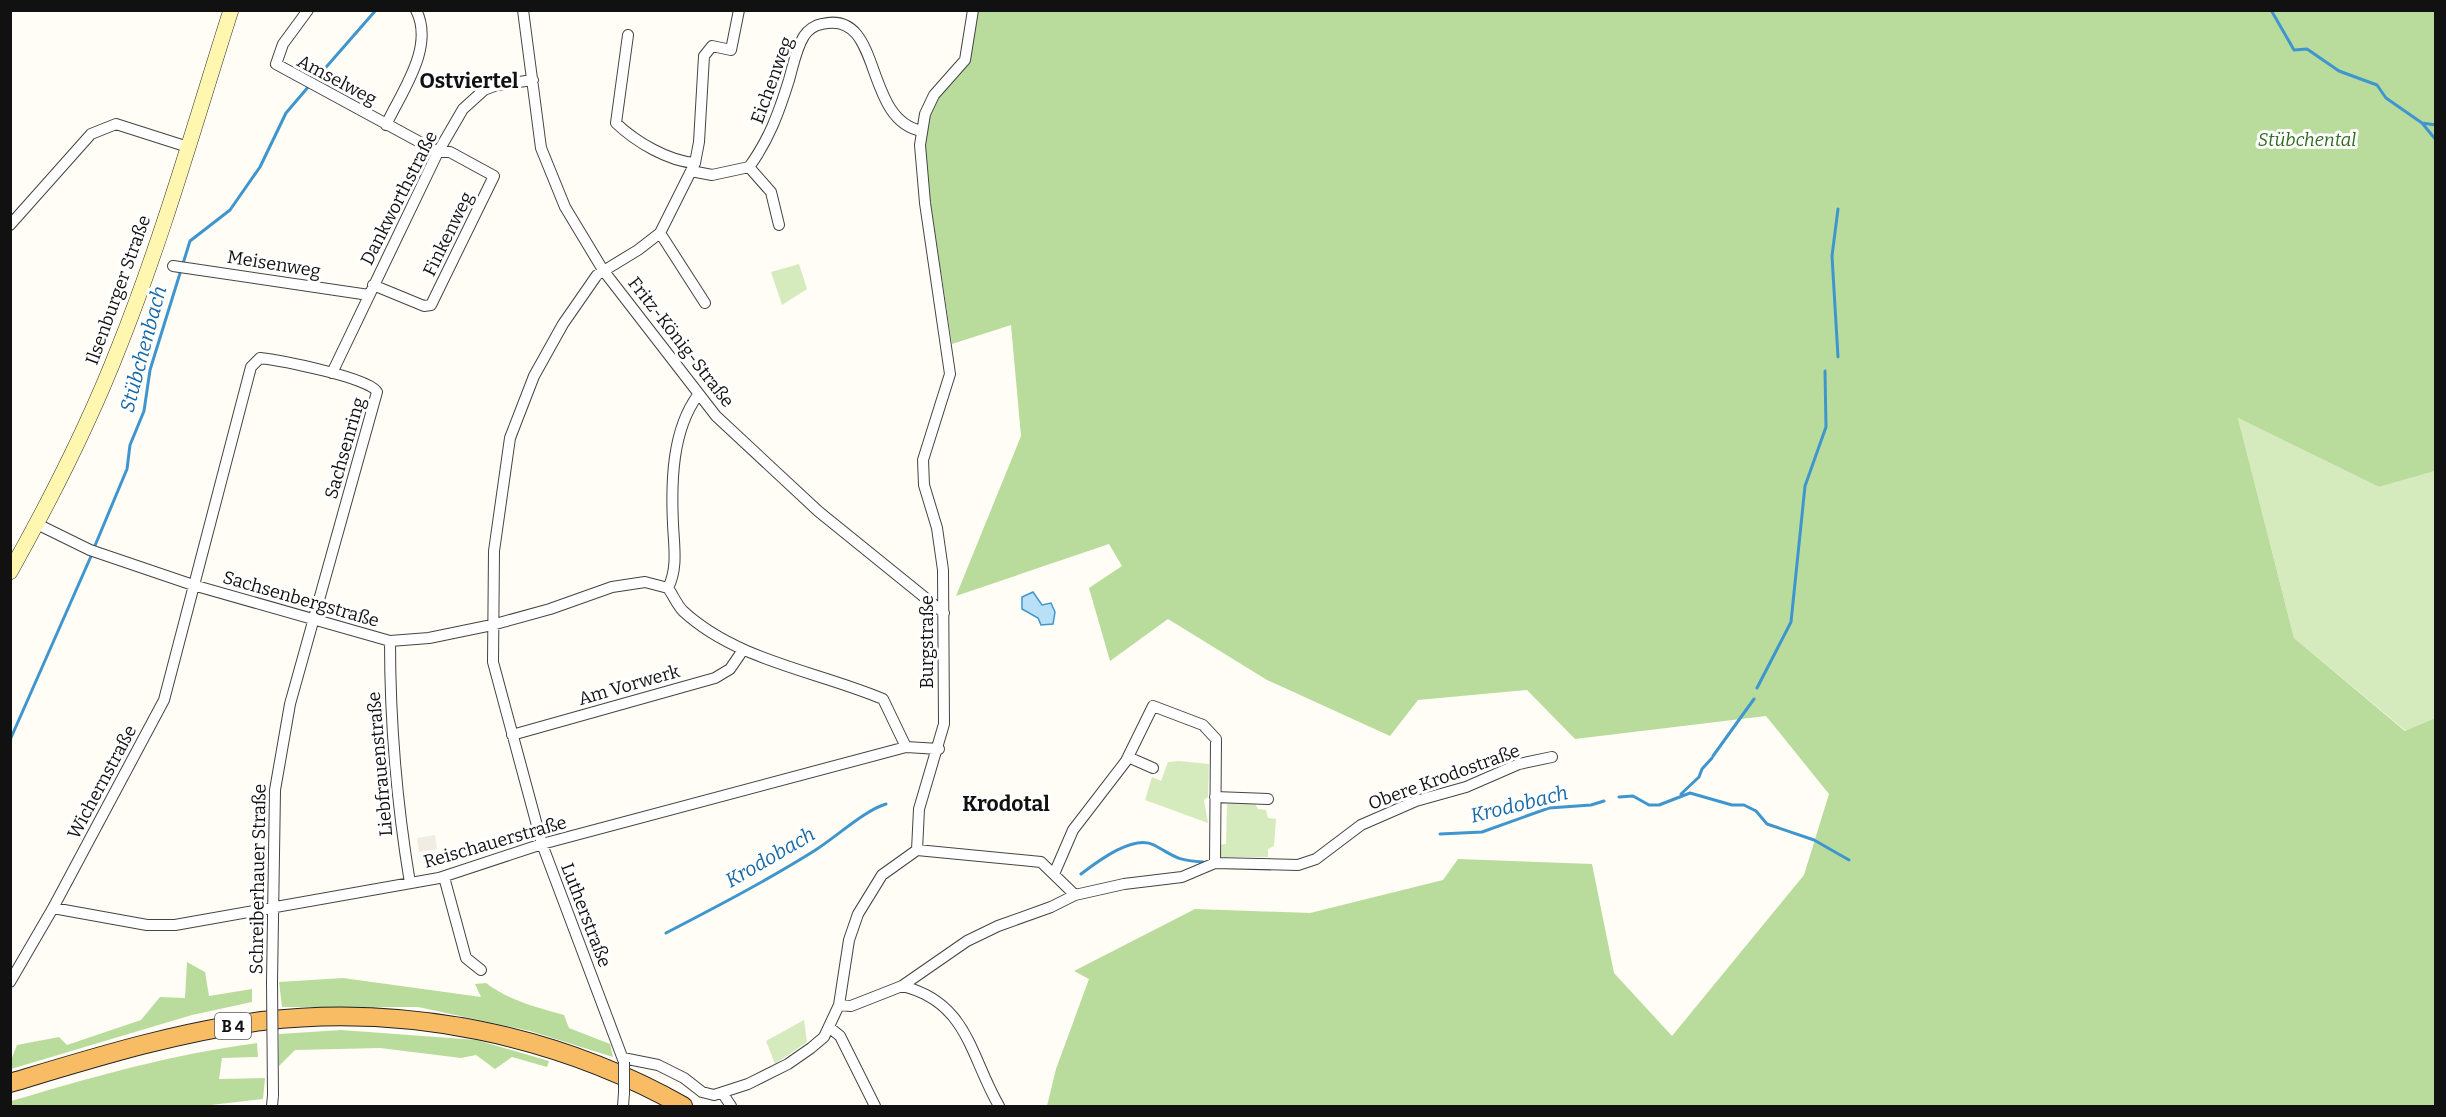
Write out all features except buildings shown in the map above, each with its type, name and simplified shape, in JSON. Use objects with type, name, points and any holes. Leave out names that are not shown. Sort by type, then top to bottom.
[{"type":"highway","name":"B 4","points":[[10,1083],[114,1052],[200,1031],[280,1020],[360,1017],[441,1024],[524,1041],[613,1072],[683,1107]]},
{"type":"main road","name":"Ilsenburger Straße","points":[[10,572],[65,470],[119,347],[151,260],[231,10]]},
{"type":"street","name":"Amselweg","points":[[308,10],[283,44],[276,64],[438,152]]},
{"type":"street","points":[[386,125],[424,40],[422,24],[416,10]]},
{"type":"street","name":"Fritz-König-Straße","points":[[523,10],[542,148],[551,176],[583,239],[603,270],[716,416],[818,511],[944,613]]},
{"type":"street","points":[[603,270],[638,250],[660,233],[693,167],[704,56],[712,46],[731,50],[739,10]]},
{"type":"street","name":"Burgstraße","points":[[917,850],[919,809],[939,749],[944,724],[944,613],[940,549],[922,474],[926,451],[949,384],[949,355],[925,203],[922,131],[925,114],[934,94],[965,60],[974,10]]},
{"type":"street","name":"Eichenweg","points":[[749,167],[770,135],[804,36],[821,24],[842,25],[860,38],[890,112],[903,125],[922,131]]},
{"type":"street","points":[[628,35],[616,123],[624,131],[676,161],[712,175],[749,167],[771,192],[779,225]]},
{"type":"street","name":"Dankworthstraße","points":[[332,373],[438,152],[463,109],[484,90],[497,85],[533,80]]},
{"type":"street","points":[[10,225],[91,134],[116,124],[188,147]]},
{"type":"street","name":"Finkenweg","points":[[371,290],[424,306],[431,305],[439,291],[494,176],[450,152],[438,152]]},
{"type":"street","points":[[660,233],[705,303]]},
{"type":"street","name":"Meisenweg","points":[[179,267],[371,290]]},
{"type":"street","name":"Lutherstraße","points":[[603,270],[597,275],[563,324],[534,376],[516,417],[502,480],[495,539],[492,626],[493,662],[542,844],[623,1060],[623,1107]]},
{"type":"street","name":"Sachsenring","points":[[193,585],[253,363],[264,358],[332,373],[376,387],[377,396],[312,620]]},
{"type":"street","points":[[698,395],[689,407],[682,426],[675,460],[672,504],[675,573],[668,588],[681,609],[710,633],[743,651],[883,699],[906,747]]},
{"type":"street","name":"Sachsenbergstraße","points":[[37,524],[92,551],[193,585],[390,641],[429,638],[492,626],[612,587],[645,582],[668,588]]},
{"type":"street","name":"Wichernstraße","points":[[10,982],[53,908],[164,700],[193,585]]},
{"type":"street","name":"Schreiberhauer Straße","points":[[272,1101],[274,790],[290,704],[312,620]]},
{"type":"street","name":"Liebfrauenstraße","points":[[390,641],[390,722],[399,818],[410,883]]},
{"type":"street","name":"Am Vorwerk","points":[[512,735],[715,678],[730,669],[743,651]]},
{"type":"street","points":[[1054,874],[1073,830],[1108,787],[1128,757],[1154,706],[1210,729],[1216,739],[1215,863]]},
{"type":"street","name":"Reischauerstraße","points":[[53,908],[147,925],[165,925],[444,877],[542,844],[906,747],[939,749]]},
{"type":"street","points":[[1128,757],[1153,768]]},
{"type":"street","name":"Obere Krodostraße","points":[[839,1005],[851,1006],[902,986],[967,941],[1075,895],[1124,884],[1182,877],[1215,863],[1298,865],[1316,859],[1361,825],[1408,805],[1466,787],[1519,764],[1552,757]]},
{"type":"street","points":[[1215,797],[1268,799]]},
{"type":"street","points":[[623,1060],[669,1069],[702,1092],[723,1094],[788,1064],[811,1048],[830,1028],[839,1005],[849,940],[858,914],[882,874],[917,850],[1041,862],[1075,895]]},
{"type":"street","points":[[444,877],[466,957],[481,970]]},
{"type":"street","points":[[902,986],[926,994],[954,1015],[965,1033],[999,1107]]},
{"type":"street","points":[[830,1028],[840,1036],[875,1107]]},
{"type":"street","points":[[723,1094],[731,1107]]},
{"type":"green space","name":"Stübchental","points":[[977,11],[2435,11],[2435,471],[2379,487],[2238,418],[2294,638],[2405,731],[2435,718],[2435,1106],[1047,1106],[1056,1069],[1089,979],[1074,971],[1195,909],[1310,913],[1443,880],[1458,859],[1592,864],[1614,973],[1672,1036],[1804,875],[1829,794],[1766,716],[1575,739],[1527,690],[1418,700],[1390,736],[1267,680],[1168,619],[1110,661],[1089,588],[1122,566],[1109,544],[956,596],[1021,436],[1011,325],[952,344],[923,153],[927,121],[938,97],[967,65]]},
{"type":"green space","points":[[799,264],[807,289],[782,305],[771,272]]},
{"type":"green space","points":[[2238,418],[2379,487],[2435,471],[2435,718],[2406,731],[2294,638]]},
{"type":"green space","points":[[1168,762],[1209,764],[1208,797],[1204,800],[1208,823],[1145,800],[1152,777],[1161,781]]},
{"type":"green space","points":[[1254,802],[1258,809],[1266,810],[1268,818],[1276,819],[1274,846],[1268,849],[1268,857],[1218,857],[1218,845],[1226,844],[1227,803]]},
{"type":"green space","points":[[187,962],[205,972],[209,996],[252,989],[252,1002],[192,1015],[11,1069],[11,1060],[17,1045],[59,1037],[67,1045],[141,1020],[160,997],[185,998]]},
{"type":"green space","points":[[343,978],[481,997],[475,984],[486,983],[514,999],[564,1015],[569,1028],[610,1044],[613,1057],[530,1031],[418,1007],[282,1007],[279,982]]},
{"type":"green space","points":[[804,1020],[807,1042],[775,1064],[766,1041]]},
{"type":"green space","points":[[341,1030],[477,1040],[549,1061],[547,1067],[512,1057],[495,1069],[476,1055],[461,1058],[380,1048],[295,1050],[279,1066],[279,1034]]},
{"type":"green space","points":[[257,1043],[258,1057],[222,1058],[219,1079],[265,1078],[263,1099],[202,1106],[11,1106],[11,1101],[132,1067],[194,1053]]},
{"type":"shaded area","points":[[435,835],[437,849],[419,852],[417,838]]},
{"type":"water","points":[[1033,592],[1042,605],[1051,603],[1055,612],[1053,624],[1041,625],[1038,618],[1022,609],[1022,597]]},
{"type":"waterway","name":"Stübchenbach","points":[[314,81],[376,10]]},
{"type":"waterway","name":"Stübchenbach","points":[[2271,10],[2294,50],[2307,49],[2339,71],[2377,85],[2386,98],[2422,123],[2436,125]]},
{"type":"waterway","name":"Stübchenbach","points":[[94,548],[127,469],[130,445],[144,411],[150,370],[190,241],[230,210],[260,167],[286,113],[309,86]]},
{"type":"waterway","points":[[2422,123],[2436,140]]},
{"type":"waterway","points":[[1838,209],[1832,256],[1838,357]]},
{"type":"waterway","points":[[1757,688],[1791,622],[1805,486],[1826,427],[1825,371]]},
{"type":"waterway","name":"Stübchenbach","points":[[10,740],[92,554]]},
{"type":"waterway","points":[[1713,756],[1754,699]]},
{"type":"waterway","points":[[1681,794],[1699,777],[1702,769],[1712,758]]},
{"type":"waterway","name":"Krodobach","points":[[1619,797],[1633,796],[1649,805],[1659,805],[1690,793],[1732,805],[1744,805],[1756,811],[1767,824],[1814,840],[1849,860]]},
{"type":"waterway","name":"Krodobach","points":[[1440,834],[1482,832],[1549,808],[1591,805],[1604,801]]},
{"type":"waterway","name":"Krodobach","points":[[666,933],[778,873],[869,812],[886,804]]},
{"type":"waterway","name":"Krodobach","points":[[1081,874],[1116,851],[1136,843],[1154,845],[1181,859],[1203,862]]},
{"type":"district","name":"Ostviertel","points":[[469,81]]},
{"type":"district","name":"Krodotal","points":[[1006,804]]}]
